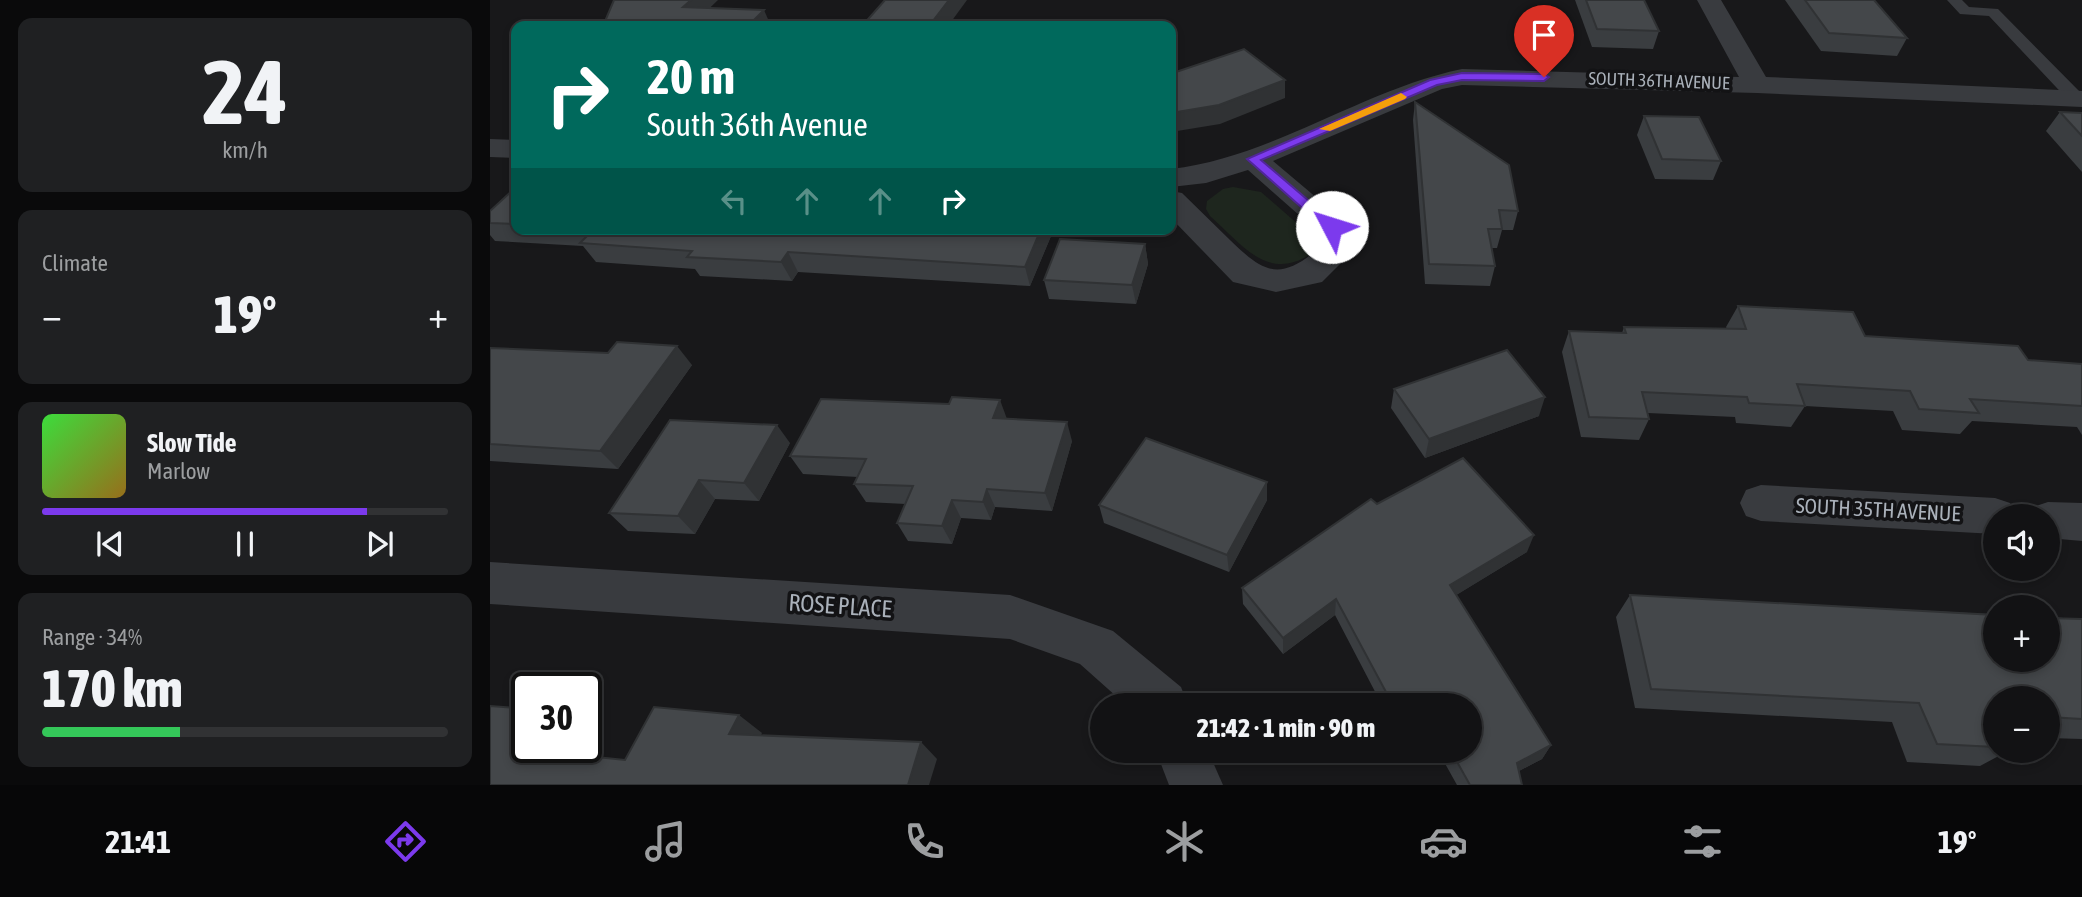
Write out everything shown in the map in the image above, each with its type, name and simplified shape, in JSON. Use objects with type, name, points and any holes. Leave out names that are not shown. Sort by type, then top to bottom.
[{"type":"street","points":[[1709,0],[1757,85]]},
{"type":"street","name":"SOUTH 36TH AVENUE","points":[[1176,177],[1206,174],[1253,159],[1434,83],[1462,76],[2080,99]]},
{"type":"street","points":[[490,148],[511,149]]},
{"type":"street","points":[[1176,205],[1245,274],[1276,281],[1310,274],[1335,252],[1332,227],[1253,159]]},
{"type":"street","name":"SOUTH 35TH AVENUE","points":[[1761,503],[1983,515]]},
{"type":"street","points":[[2060,521],[2082,522]]},
{"type":"street","name":"ROSE PLACE","points":[[490,583],[1010,617],[1096,647],[1151,693]]},
{"type":"street","points":[[1187,763],[1196,785]]},
{"type":"lane","points":[[1954,0],[1965,11],[1993,12],[2080,99]]},
{"type":"shaded area","points":[[1233,187],[1261,192],[1307,232],[1313,246],[1309,255],[1294,262],[1280,264],[1267,261],[1243,247],[1206,209],[1207,201],[1223,189]]},
{"type":"building","points":[[614,0],[691,0],[683,7],[764,10],[753,21],[605,21]]},
{"type":"building","points":[[885,0],[949,0],[933,21],[866,21]]},
{"type":"building","points":[[1586,0],[1644,0],[1659,31],[1597,29]]},
{"type":"building","points":[[1805,0],[1874,0],[1907,38],[1829,33]]},
{"type":"building","points":[[1244,49],[1285,80],[1219,105],[1176,112],[1176,72]]},
{"type":"building","points":[[1415,102],[1509,165],[1518,211],[1499,210],[1502,229],[1488,229],[1495,266],[1429,264]]},
{"type":"building","points":[[2060,112],[2082,113],[2082,136]]},
{"type":"building","points":[[1644,116],[1699,117],[1721,161],[1662,159]]},
{"type":"building","points":[[511,192],[511,224],[490,223],[490,211]]},
{"type":"building","points":[[588,235],[1038,235],[1025,267],[788,252],[781,262],[687,257],[692,251],[580,243]]},
{"type":"building","points":[[1060,239],[1145,244],[1132,285],[1044,280]]},
{"type":"building","points":[[1738,306],[1853,312],[1865,336],[2018,346],[2028,360],[2082,364],[2082,406],[1970,399],[1979,413],[1919,409],[1910,391],[1797,384],[1805,406],[1749,403],[1747,397],[1642,392],[1649,419],[1589,417],[1569,331],[1626,333],[1624,327],[1746,329]]},
{"type":"building","points":[[617,342],[677,346],[600,451],[490,444],[490,348],[608,353]]},
{"type":"building","points":[[1507,350],[1545,397],[1429,439],[1394,389]]},
{"type":"building","points":[[952,397],[1000,400],[993,418],[1067,422],[1045,493],[987,489],[983,502],[952,500],[942,526],[897,523],[913,486],[854,484],[866,459],[790,456],[821,399],[949,404]]},
{"type":"building","points":[[670,420],[777,425],[744,483],[699,480],[678,516],[609,513]]},
{"type":"building","points":[[1146,438],[1267,482],[1227,555],[1099,505]]},
{"type":"building","points":[[1463,458],[1534,535],[1450,585],[1551,745],[1517,763],[1522,785],[1470,785],[1458,763],[1482,763],[1482,693],[1387,693],[1336,599],[1283,638],[1242,588],[1371,499],[1377,504]]},
{"type":"building","points":[[1630,595],[1983,614],[1983,672],[2060,672],[2060,618],[2082,619],[2082,719],[2060,718],[2060,686],[1983,686],[1983,746],[1937,744],[1919,703],[1651,689]]},
{"type":"building","points":[[490,706],[511,708],[511,763],[602,763],[602,758],[625,760],[654,707],[739,715],[729,734],[921,742],[908,785],[490,785]]},
{"type":"slow traffic","points":[[1325,129],[1401,97]]},
{"type":"route","points":[[1332,227],[1253,159],[1434,83],[1462,76],[1544,77]]}]
